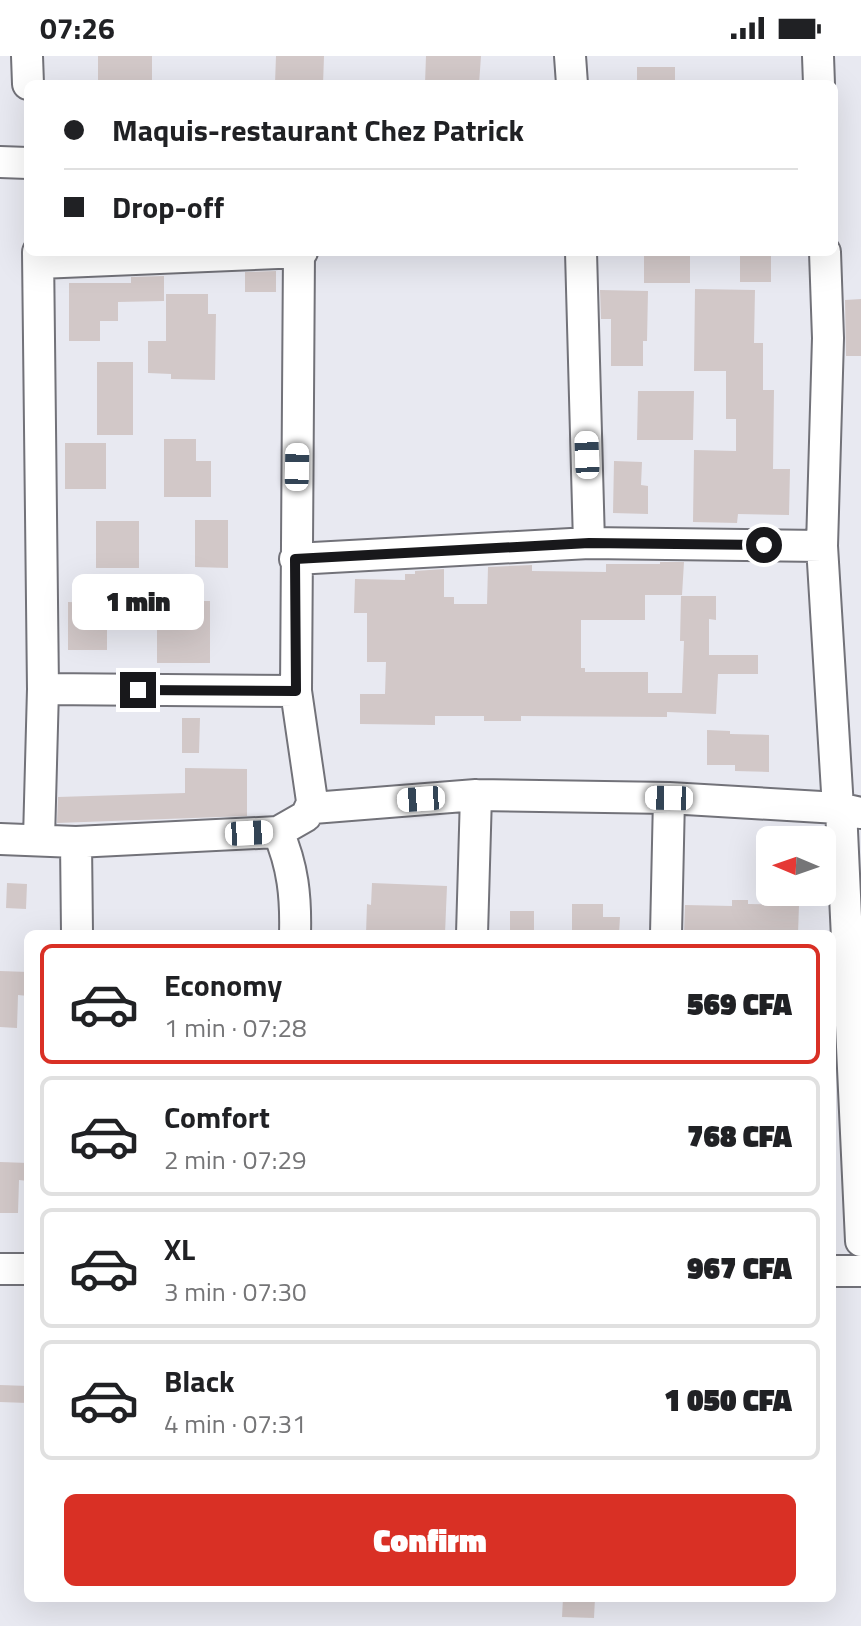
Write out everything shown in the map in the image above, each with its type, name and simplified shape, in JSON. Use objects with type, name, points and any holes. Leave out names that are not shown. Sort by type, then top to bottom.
[{"type":"street","points":[[27,56],[28,80]]},
{"type":"street","points":[[570,56],[572,80]]},
{"type":"street","points":[[818,56],[819,80]]},
{"type":"street","points":[[0,162],[24,163]]},
{"type":"street","points":[[39,839],[43,689],[38,257],[91,256]]},
{"type":"street","points":[[301,256],[295,559],[296,691],[313,808]]},
{"type":"street","points":[[581,256],[589,543]]},
{"type":"street","points":[[825,256],[828,338],[822,546],[847,810],[861,1241]]},
{"type":"street","points":[[295,559],[589,543],[822,546]]},
{"type":"street","points":[[43,689],[296,691]]},
{"type":"street","points":[[313,808],[476,795],[669,798],[847,810]]},
{"type":"street","points":[[472,930],[476,795]]},
{"type":"street","points":[[666,930],[669,798]]},
{"type":"street","points":[[0,839],[76,842],[278,832],[306,816],[312,803],[313,808]]},
{"type":"street","points":[[278,832],[289,857],[294,880],[295,930]]},
{"type":"street","points":[[76,842],[77,930]]},
{"type":"street","points":[[0,1269],[24,1269]]},
{"type":"street","points":[[836,1271],[861,1271]]},
{"type":"building","points":[[98,56],[152,56],[152,80],[98,80]]},
{"type":"building","points":[[276,56],[324,56],[323,80],[275,80]]},
{"type":"building","points":[[426,56],[481,56],[479,80],[425,80]]},
{"type":"building","points":[[637,67],[675,67],[675,80],[637,80]]},
{"type":"building","points":[[644,256],[690,256],[690,283],[644,283]]},
{"type":"building","points":[[740,256],[771,256],[771,282],[740,282]]},
{"type":"building","points":[[276,271],[276,292],[245,292],[245,272]]},
{"type":"building","points":[[164,276],[164,301],[118,302],[118,321],[100,321],[100,341],[69,341],[69,283],[131,283],[131,277]]},
{"type":"building","points":[[695,289],[755,290],[754,343],[763,343],[763,390],[774,390],[773,469],[790,469],[789,515],[738,514],[737,523],[693,522],[694,450],[736,451],[736,419],[726,419],[726,371],[694,371]]},
{"type":"building","points":[[600,290],[648,291],[643,366],[611,366],[611,319],[601,319]]},
{"type":"building","points":[[166,294],[208,294],[208,314],[216,314],[215,380],[171,379],[171,374],[148,373],[148,341],[166,341]]},
{"type":"building","points":[[861,299],[861,356],[846,356],[845,300]]},
{"type":"building","points":[[97,362],[133,362],[133,435],[97,435]]},
{"type":"building","points":[[638,391],[694,391],[693,440],[637,440]]},
{"type":"building","points":[[164,439],[196,439],[196,461],[211,461],[211,497],[164,497]]},
{"type":"building","points":[[65,443],[106,443],[106,489],[65,489]]},
{"type":"building","points":[[614,461],[642,462],[641,485],[648,486],[648,514],[613,513]]},
{"type":"building","points":[[195,520],[228,520],[228,568],[195,567]]},
{"type":"building","points":[[96,521],[139,521],[139,568],[96,568]]},
{"type":"building","points":[[684,562],[682,595],[645,595],[645,620],[581,620],[581,668],[585,668],[585,672],[648,672],[648,693],[682,693],[684,641],[680,641],[681,596],[716,596],[716,620],[709,619],[709,655],[758,655],[758,674],[718,674],[716,714],[667,712],[667,717],[521,716],[521,721],[484,721],[484,716],[435,716],[435,725],[360,724],[360,694],[385,694],[386,662],[367,662],[367,613],[354,613],[355,579],[405,580],[405,574],[415,574],[415,571],[444,569],[444,597],[454,597],[454,604],[487,604],[488,567],[532,565],[532,571],[606,572],[606,564]]},
{"type":"building","points":[[174,589],[195,589],[195,601],[210,601],[210,663],[157,663],[157,601],[173,601]]},
{"type":"building","points":[[68,602],[100,603],[100,621],[107,621],[107,650],[68,650]]},
{"type":"building","points":[[182,718],[200,718],[199,753],[182,753]]},
{"type":"building","points":[[707,730],[769,735],[769,772],[735,771],[735,765],[707,765]]},
{"type":"building","points":[[185,768],[247,769],[247,816],[57,823],[58,797],[185,793]]},
{"type":"building","points":[[7,883],[27,884],[26,909],[6,908]]},
{"type":"building","points":[[372,883],[447,886],[445,930],[366,930],[367,904],[371,905]]},
{"type":"building","points":[[732,900],[748,900],[748,904],[756,906],[799,906],[798,930],[684,930],[685,905],[732,906]]},
{"type":"building","points":[[572,904],[603,904],[603,917],[620,917],[619,930],[572,930]]},
{"type":"building","points":[[510,911],[534,911],[534,930],[510,930]]},
{"type":"building","points":[[0,971],[24,972],[24,996],[18,995],[17,1028],[0,1027]]},
{"type":"building","points":[[0,1162],[24,1163],[24,1181],[19,1180],[18,1213],[0,1213]]},
{"type":"building","points":[[0,1385],[24,1386],[24,1403],[0,1402]]},
{"type":"building","points":[[563,1602],[595,1602],[594,1618],[562,1617]]},
{"type":"route","points":[[138,690],[296,691],[295,559],[589,543],[764,545]]}]
